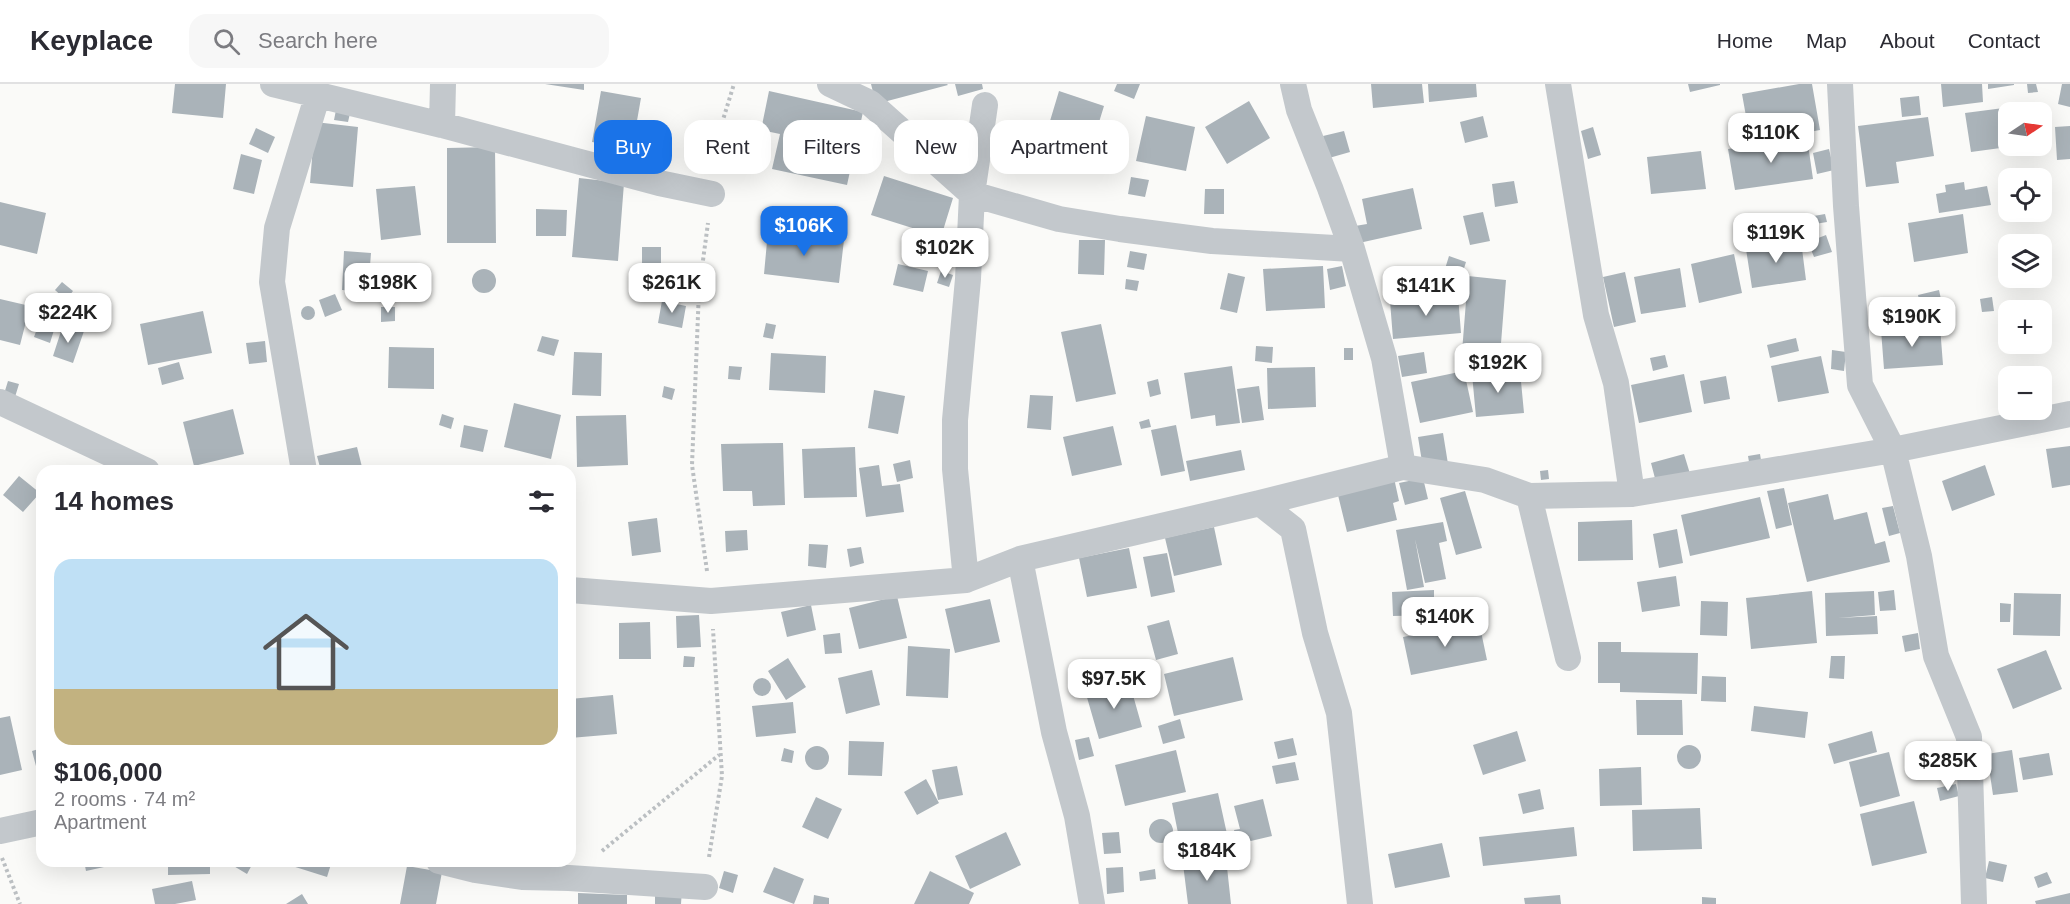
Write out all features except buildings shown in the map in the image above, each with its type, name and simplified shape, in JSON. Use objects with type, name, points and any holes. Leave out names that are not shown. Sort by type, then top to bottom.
[{"type":"street","points":[[273,84],[316,89],[659,183],[712,194]]},
{"type":"street","points":[[442,125],[443,84]]},
{"type":"street","points":[[830,84],[870,103],[972,194],[1059,219],[1120,228],[1212,241],[1352,249]]},
{"type":"street","points":[[1293,84],[1299,110],[1352,249],[1384,358],[1403,467]]},
{"type":"street","points":[[1558,84],[1596,315],[1616,383],[1632,494]]},
{"type":"street","points":[[1840,84],[1846,206],[1860,385],[1893,450],[1919,556],[1936,656],[1969,737],[1974,904]]},
{"type":"street","points":[[303,465],[272,282],[277,228],[316,89]]},
{"type":"street","points":[[966,580],[955,469],[955,420],[968,279],[972,194],[985,105]]},
{"type":"street","points":[[0,402],[134,465]]},
{"type":"street","points":[[576,590],[711,601],[966,580],[1020,560],[1403,467],[1485,480],[1529,496],[1632,494],[1893,450],[2070,414]]},
{"type":"street","points":[[1529,496],[1568,658]]},
{"type":"street","points":[[1260,503],[1293,529],[1315,633],[1339,713],[1360,904]]},
{"type":"street","points":[[1020,560],[1054,732],[1077,816],[1092,904]]},
{"type":"street","points":[[0,831],[36,823]]},
{"type":"street","points":[[463,867],[522,877],[705,887]]},
{"type":"path","points":[[705,887],[722,776],[711,601],[692,465],[699,290],[722,123],[734,84]]},
{"type":"path","points":[[569,878],[720,754]]},
{"type":"path","points":[[0,852],[20,904]]}]
